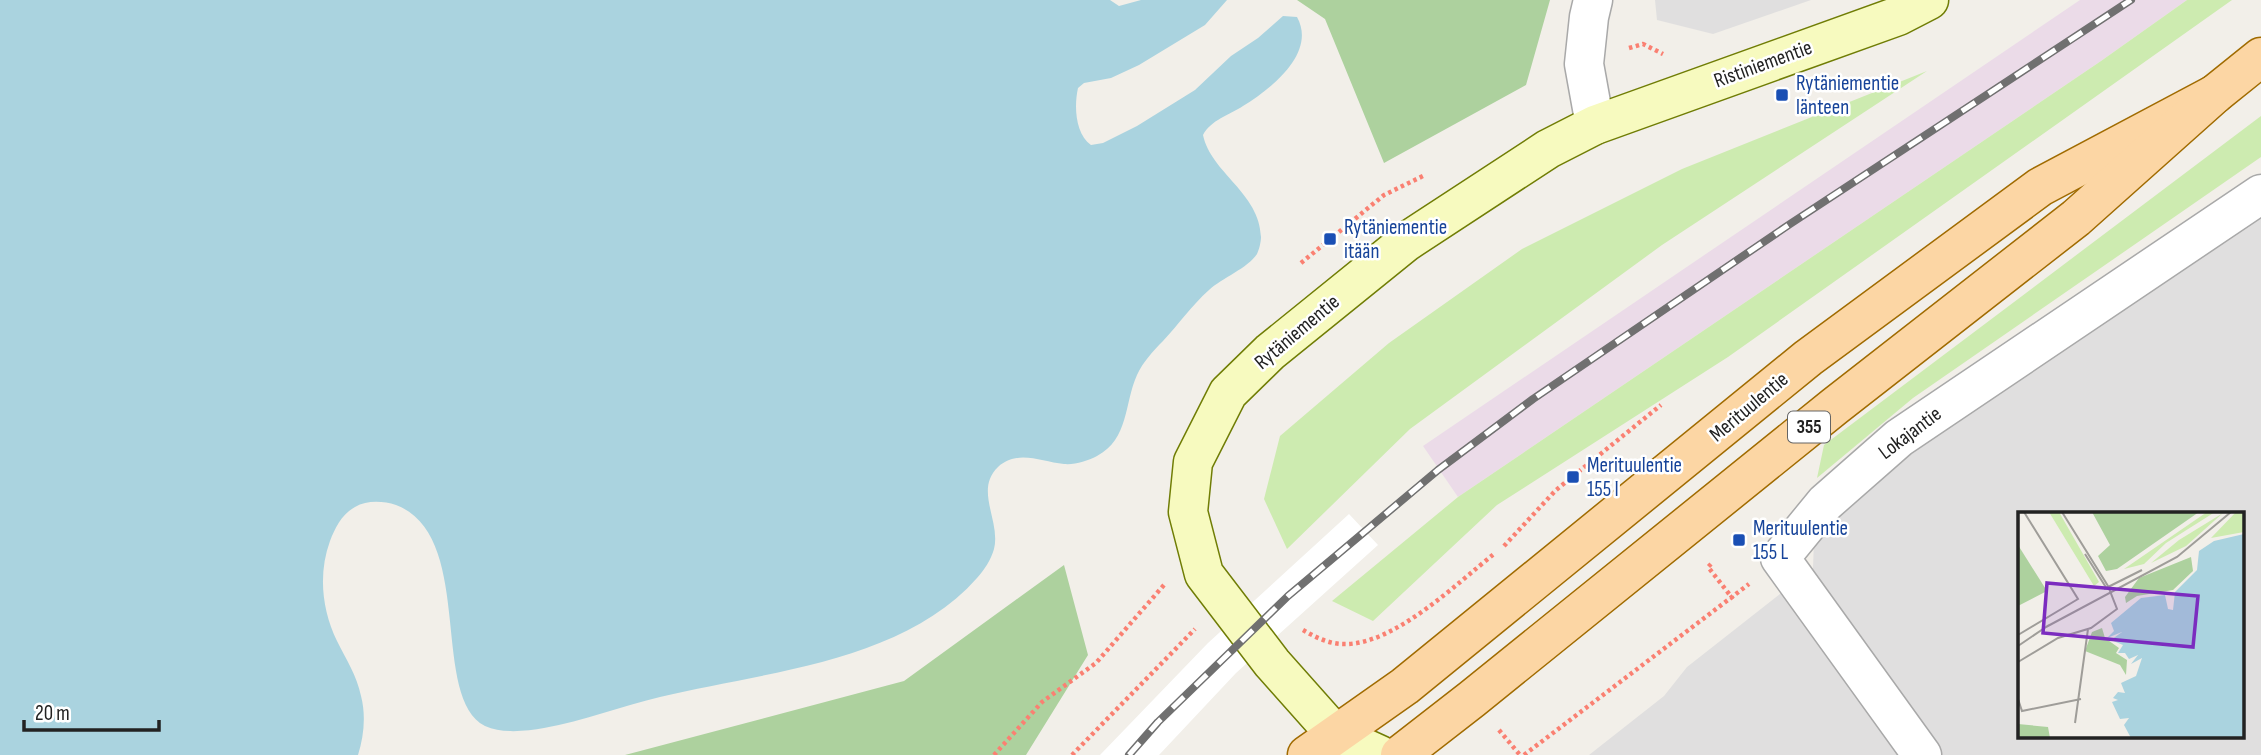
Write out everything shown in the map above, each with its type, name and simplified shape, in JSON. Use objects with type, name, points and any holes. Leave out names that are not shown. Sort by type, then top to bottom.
[{"type":"main road","name":"Merituulentie","points":[[1400,755],[1835,406],[2076,218],[2215,94],[2261,57]]},
{"type":"main road","name":"Merituulentie","points":[[1328,748],[1808,358],[2040,187],[2215,94]]},
{"type":"street","points":[[1593,0],[1584,64],[1595,125]]},
{"type":"street","name":"Ristiniementie","points":[[1595,125],[1898,16],[1930,0]]},
{"type":"street","name":"Rytäniementie","points":[[1328,748],[1272,663],[1204,573],[1188,512],[1193,462],[1228,393],[1270,352],[1406,242],[1548,149],[1595,125]]},
{"type":"street","name":"Lokajantie","points":[[1780,558],[1825,503],[1899,438],[2261,194]]},
{"type":"street","points":[[1780,558],[1922,755]]},
{"type":"street","points":[[1328,748],[1380,755]]},
{"type":"path","points":[[1620,50],[1643,44],[1663,53],[1668,63]]},
{"type":"path","points":[[1301,263],[1384,195]]},
{"type":"path","points":[[1297,626],[1316,638],[1344,644],[1377,638],[1407,623],[1507,544],[1556,490],[1661,405]]},
{"type":"path","points":[[994,755],[1042,702],[1096,663],[1197,547]]},
{"type":"path","points":[[1718,558],[1707,567],[1733,599]]},
{"type":"path","points":[[1497,728],[1522,755],[1733,599],[1780,558]]},
{"type":"path","points":[[1072,755],[1204,621]]},
{"type":"shaded area","points":[[1655,0],[1811,0],[1713,34],[1657,20]]},
{"type":"shaded area","points":[[2080,0],[2187,0],[1458,497],[1423,446]]},
{"type":"shaded area","points":[[2261,218],[2261,755],[1589,755],[1664,696],[1687,667],[1813,568],[1814,540],[1909,445]]},
{"type":"green space","points":[[1297,0],[1550,0],[1526,85],[1384,163],[1325,19]]},
{"type":"green space","points":[[2187,0],[2232,0],[1728,357],[1497,505],[1373,621],[1332,601],[1458,497]]},
{"type":"green space","points":[[1927,71],[1662,245],[1410,429],[1287,549],[1264,499],[1280,436],[1389,343],[1522,249],[1682,169]]},
{"type":"green space","points":[[2261,116],[2261,157],[1913,398],[1817,478],[1824,445]]},
{"type":"green space","points":[[1064,565],[1088,655],[1026,755],[625,755],[904,681]]},
{"type":"water","points":[[0,0],[1110,0],[1119,6],[1141,0],[1227,0],[1205,25],[1139,65],[1111,78],[1084,83],[1078,88],[1077,119],[1082,134],[1091,145],[1103,143],[1137,126],[1195,90],[1231,56],[1258,38],[1283,16],[1297,17],[1302,30],[1301,44],[1296,56],[1278,80],[1254,99],[1215,122],[1203,135],[1215,161],[1253,208],[1261,237],[1257,254],[1248,264],[1203,296],[1148,357],[1137,375],[1120,431],[1107,449],[1093,458],[1077,463],[1064,464],[1022,458],[998,467],[988,486],[995,538],[989,561],[977,578],[946,606],[910,629],[871,646],[786,671],[660,697],[559,725],[522,731],[492,729],[485,726],[468,709],[459,683],[445,580],[436,548],[420,522],[396,505],[370,502],[350,510],[340,522],[326,554],[323,579],[328,617],[357,682],[363,703],[364,726],[358,755],[0,755]]},
{"type":"pier","points":[[1349,514],[1378,545],[1236,673],[1159,755],[1100,755],[1208,643]]},
{"type":"railway","points":[[1129,755],[1158,722],[1288,596],[1438,470],[1533,399],[1790,224],[2131,0]]},
{"type":"place","name":"Rytäniementie länteen","points":[[1782,95]]},
{"type":"place","name":"Rytäniementie itään","points":[[1330,239]]},
{"type":"place","name":"Merituulentie 155 I","points":[[1573,477]]},
{"type":"place","name":"Merituulentie 155 L","points":[[1739,540]]}]
